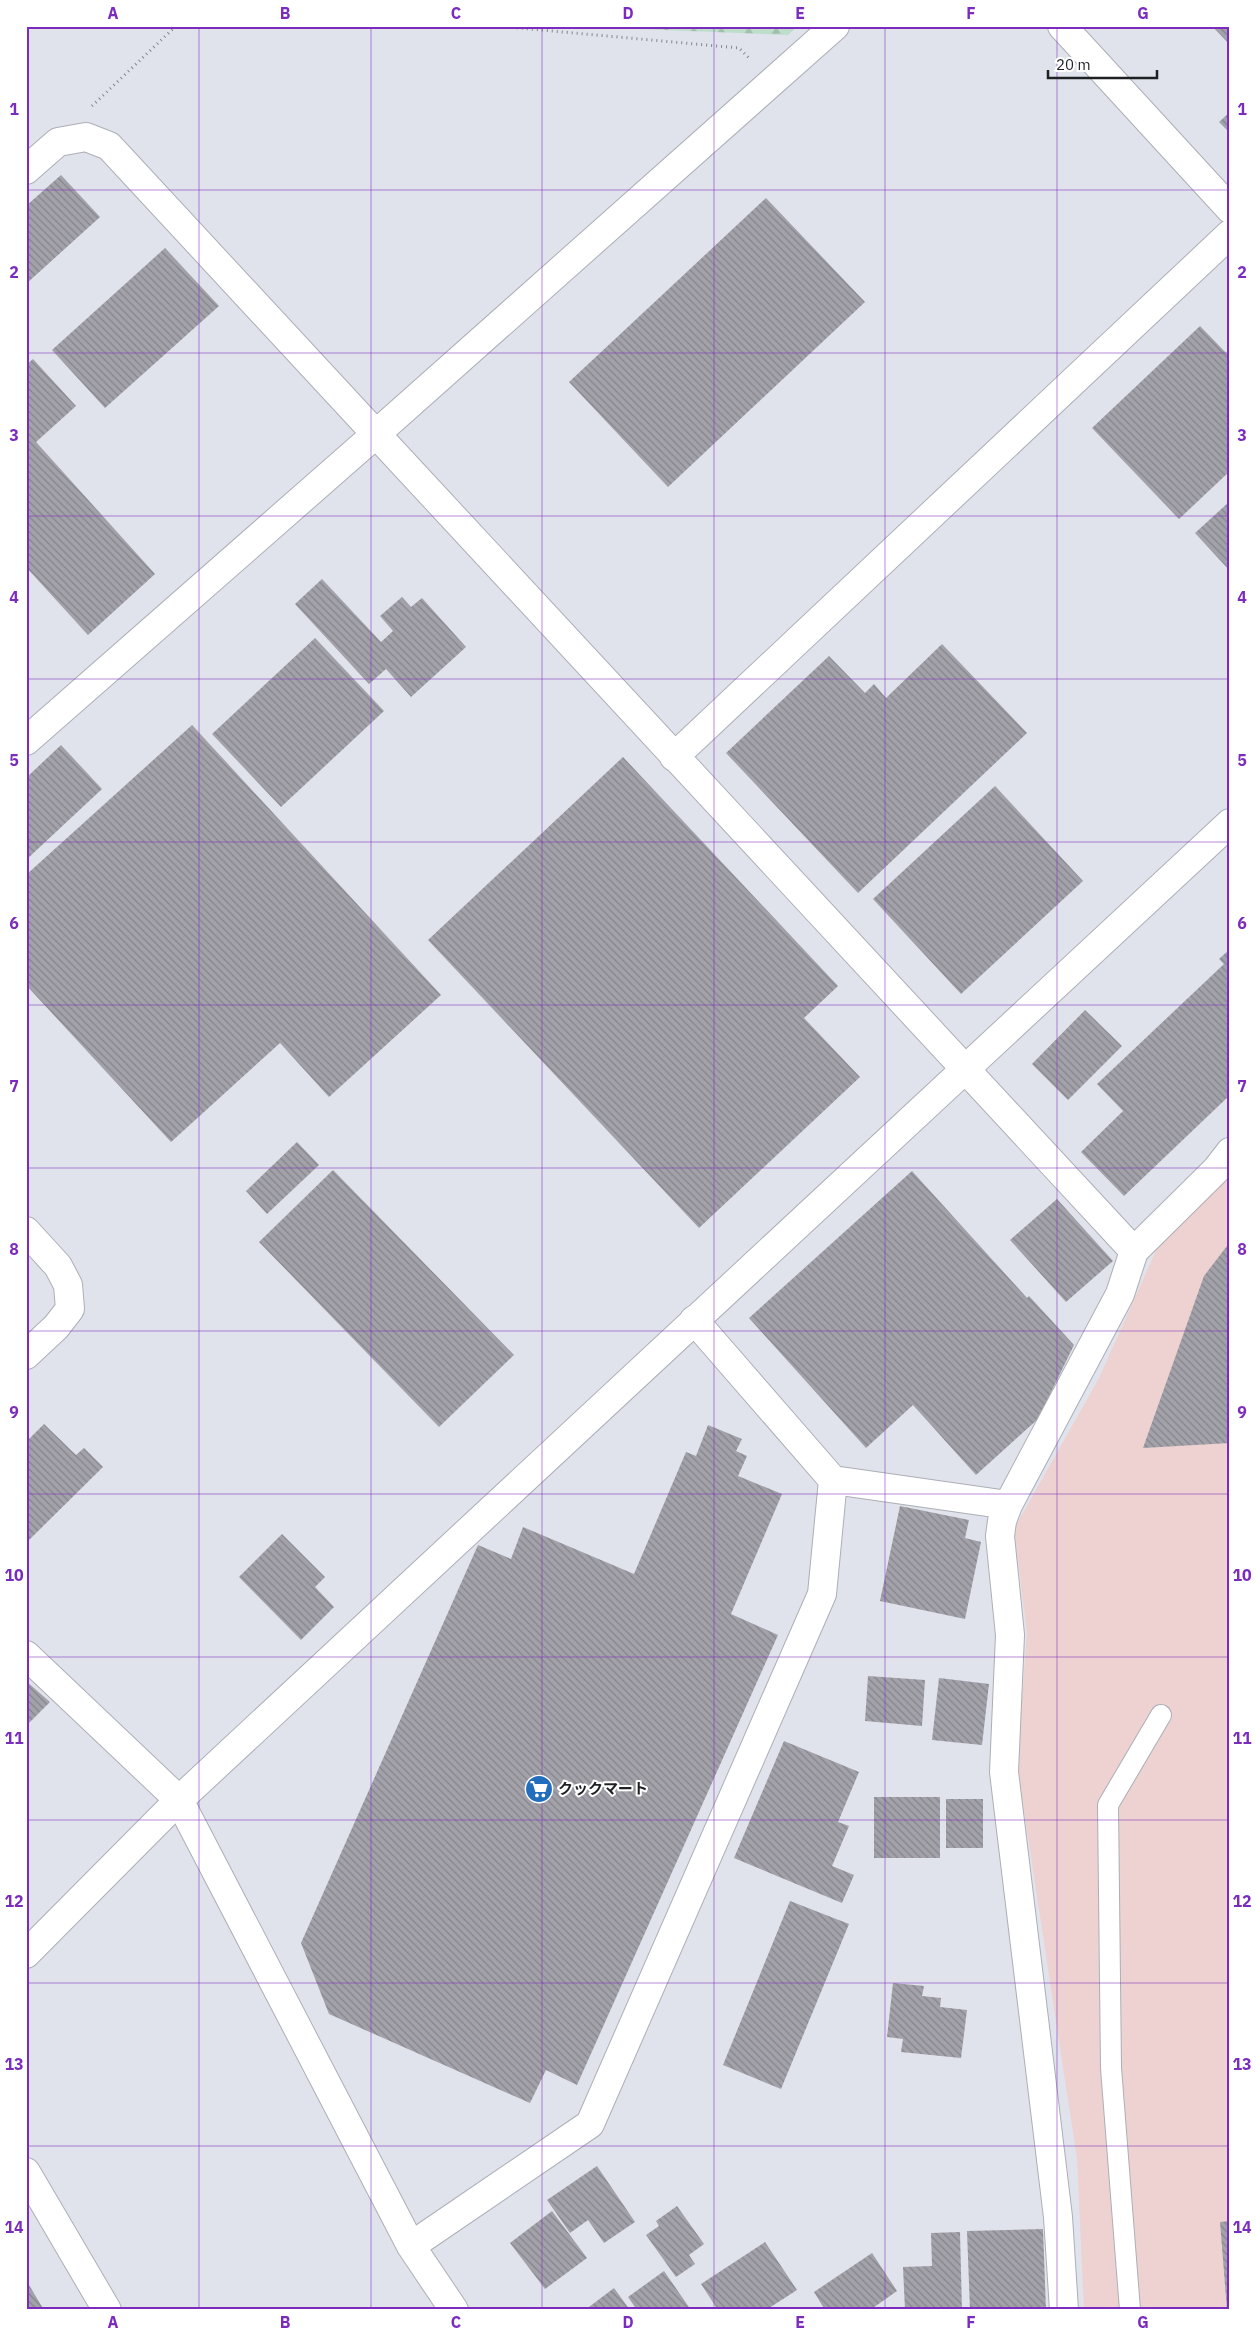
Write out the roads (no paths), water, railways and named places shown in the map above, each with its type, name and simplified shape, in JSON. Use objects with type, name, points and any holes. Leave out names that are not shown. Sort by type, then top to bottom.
[{"type":"street","points":[[26,741],[376,434],[835,26]]},
{"type":"street","points":[[1062,26],[1230,209]]},
{"type":"street","points":[[26,170],[58,142],[86,137],[109,146],[1134,1251]]},
{"type":"street","points":[[674,757],[1230,234]]},
{"type":"street","points":[[26,1954],[179,1800],[964,1068],[1230,823]]},
{"type":"street","points":[[1064,2310],[1058,2217],[1004,1772],[1010,1636],[1000,1536],[1002,1521],[1008,1505],[1120,1294],[1134,1251],[1216,1170],[1230,1152]]},
{"type":"street","points":[[26,1231],[58,1266],[68,1285],[70,1309],[56,1328],[26,1355]]},
{"type":"street","points":[[694,1320],[833,1480],[1008,1505]]},
{"type":"street","points":[[411,2246],[590,2124],[822,1594],[833,1480]]},
{"type":"street","points":[[26,1655],[179,1800],[411,2246],[454,2310]]},
{"type":"street","points":[[26,2172],[107,2310]]},
{"type":"lane","points":[[1130,2310],[1111,2068],[1108,1805],[1161,1715]]},
{"type":"place","name":"クックマート","points":[[539,1789]]}]
